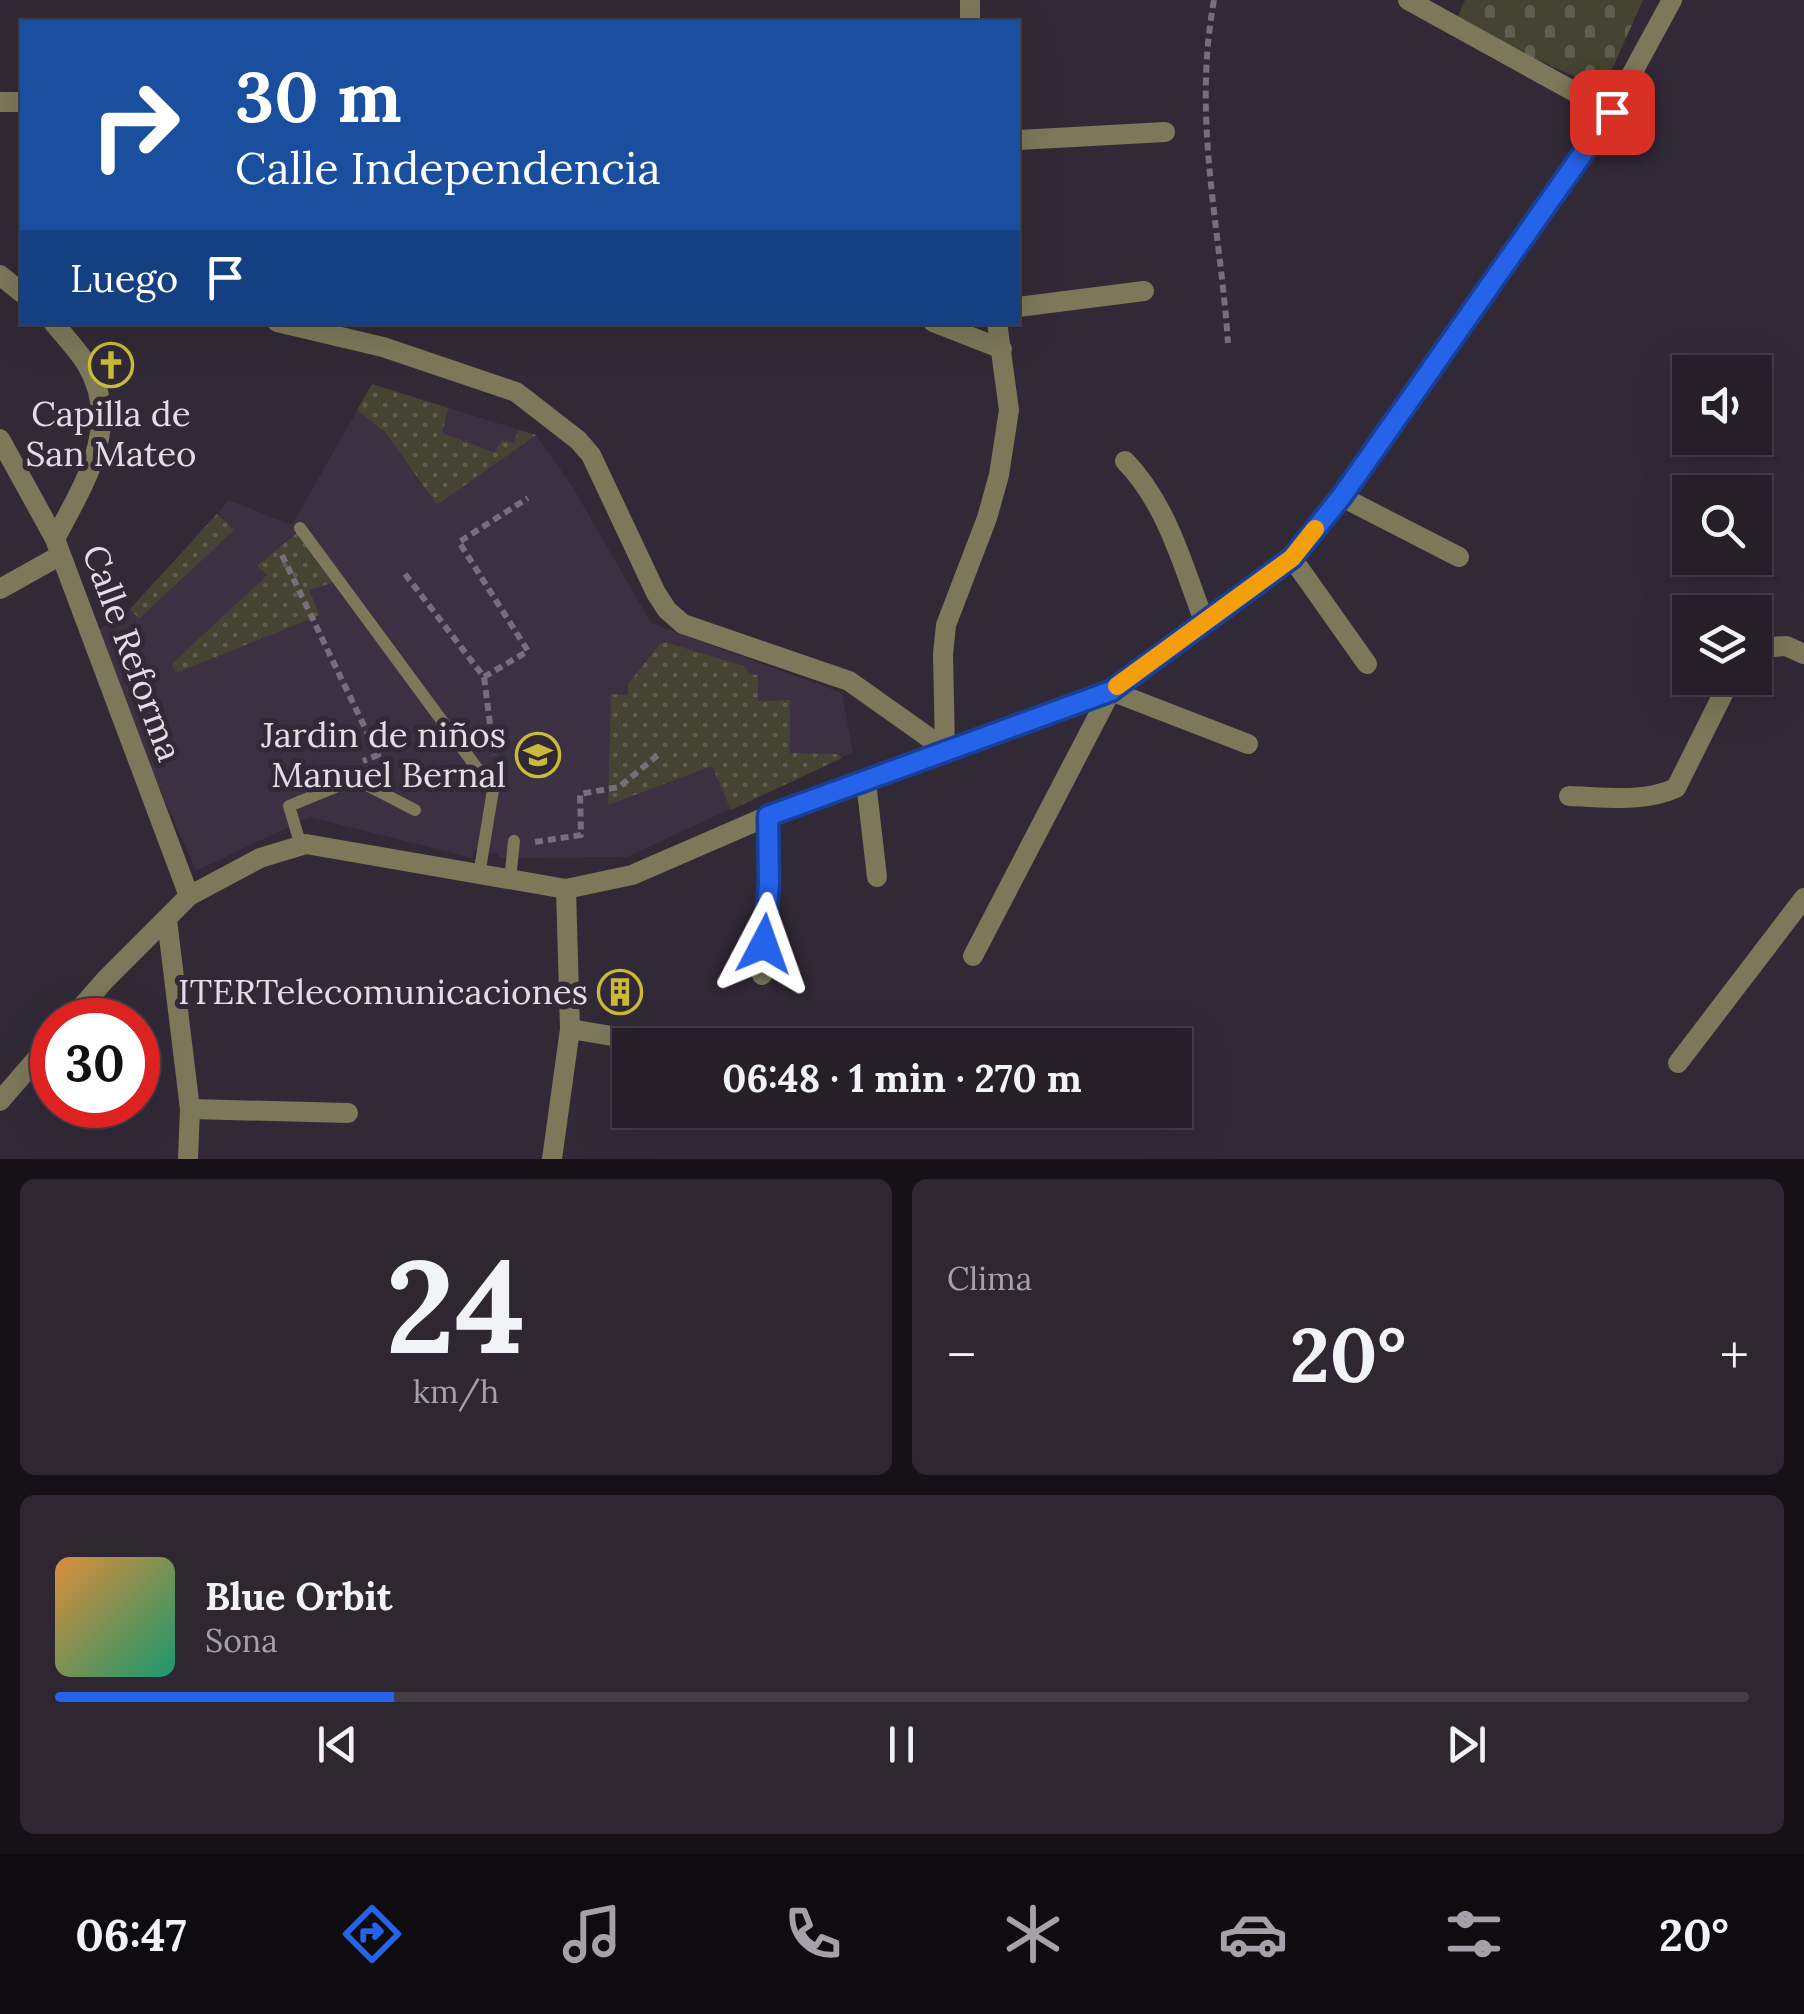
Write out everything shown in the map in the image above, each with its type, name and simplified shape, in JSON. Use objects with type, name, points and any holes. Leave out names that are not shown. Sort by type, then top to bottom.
[{"type":"street","points":[[1408,0],[1612,112]]},
{"type":"street","points":[[89,998],[189,896],[260,858],[300,846],[566,889],[632,875],[768,816],[1111,691],[1292,558],[1342,496],[1612,112],[1672,0]]},
{"type":"street","points":[[1020,140],[1165,132]]},
{"type":"street","points":[[0,276],[20,291]]},
{"type":"street","points":[[1020,307],[1144,291]]},
{"type":"street","points":[[0,589],[57,548],[97,458],[101,424],[98,394],[88,366],[55,325]]},
{"type":"street","points":[[290,325],[382,347],[516,392],[578,440],[591,456],[656,593],[683,624],[849,681],[945,749]]},
{"type":"street","points":[[941,325],[1002,349]]},
{"type":"street","points":[[945,749],[942,654],[946,625],[999,475],[1009,410],[998,325]]},
{"type":"street","name":"Calle Reforma","points":[[0,439],[57,548],[189,896]]},
{"type":"street","points":[[1125,461],[1142,479],[1166,522],[1204,621]]},
{"type":"street","points":[[1342,496],[1459,557]]},
{"type":"street","points":[[1292,558],[1367,664]]},
{"type":"street","points":[[1772,647],[1786,646],[1804,654]]},
{"type":"street","points":[[1111,691],[1248,744]]},
{"type":"street","points":[[973,956],[1111,691]]},
{"type":"street","points":[[1570,796],[1634,798],[1661,795],[1676,788],[1722,695]]},
{"type":"street","points":[[866,782],[878,877]]},
{"type":"street","points":[[762,975],[769,883],[768,816]]},
{"type":"street","points":[[552,1159],[570,1028],[566,889]]},
{"type":"street","points":[[1678,1064],[1804,898]]},
{"type":"street","points":[[167,920],[190,1109],[188,1159]]},
{"type":"street","points":[[570,1028],[612,1035]]},
{"type":"street","points":[[0,1102],[30,1067]]},
{"type":"street","points":[[190,1109],[348,1113]]},
{"type":"lane","points":[[300,528],[492,790],[479,874]]},
{"type":"lane","points":[[300,846],[289,806],[355,779],[415,810]]},
{"type":"lane","points":[[514,841],[518,882]]},
{"type":"path","points":[[1214,0],[1205,54],[1204,136],[1228,343]]},
{"type":"path","points":[[484,677],[528,651],[459,542],[528,498]]},
{"type":"path","points":[[282,555],[378,756],[360,762]]},
{"type":"path","points":[[405,574],[484,677],[491,728]]},
{"type":"path","points":[[518,882],[528,843],[581,835],[580,794],[619,787],[658,755]]},
{"type":"shaded area","points":[[372,384],[536,435],[572,486],[651,623],[842,693],[853,752],[627,857],[499,858],[498,854],[474,850],[472,858],[310,817],[196,871],[92,634],[134,606],[229,500],[292,525]]},
{"type":"green space","points":[[1465,0],[1643,0],[1603,89],[1455,23]]},
{"type":"green space","points":[[372,384],[448,408],[442,433],[494,452],[502,440],[514,443],[518,430],[536,435],[437,505],[386,433],[357,410]]},
{"type":"green space","points":[[217,514],[234,530],[139,619],[130,609]]},
{"type":"green space","points":[[298,532],[335,582],[309,590],[320,615],[176,673],[172,664],[267,575],[257,566]]},
{"type":"green space","points":[[665,642],[744,666],[749,674],[758,675],[758,701],[790,700],[790,753],[837,754],[842,758],[731,810],[712,766],[608,805],[611,694],[628,695],[628,684]]},
{"type":"slow traffic","points":[[1117,686],[1292,558],[1315,529]]},
{"type":"place","name":"Capilla de San Mateo","points":[[111,365]]},
{"type":"place","name":"Jardin de niños Manuel Bernal","points":[[538,755]]},
{"type":"place","name":"ITERTelecomunicaciones","points":[[620,992]]},
{"type":"route","points":[[764,944],[769,883],[768,816],[1111,691],[1292,558],[1342,496],[1612,112]]}]
